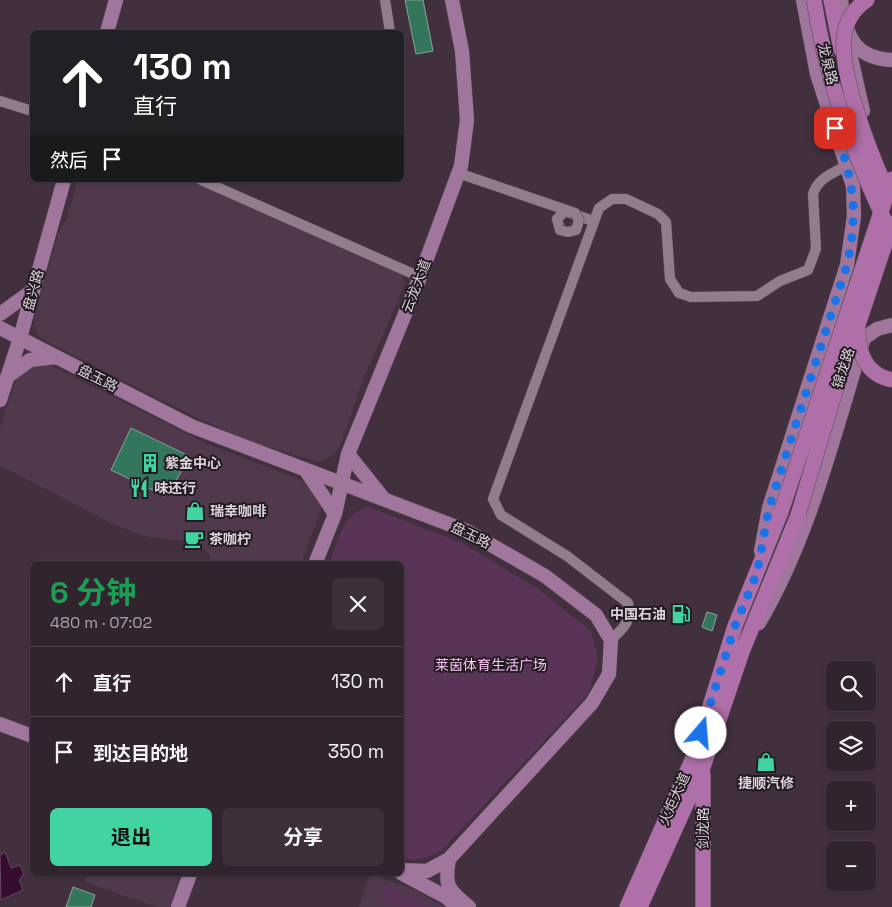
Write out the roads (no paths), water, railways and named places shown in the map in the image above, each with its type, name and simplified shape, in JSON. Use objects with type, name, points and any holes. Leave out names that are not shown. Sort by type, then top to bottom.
[{"type":"main road","name":"龙泉路","points":[[814,0],[828,69],[844,121],[867,184],[892,237]]},
{"type":"main road","name":"龙泉路","points":[[830,0],[844,63],[874,161],[892,200]]},
{"type":"main road","points":[[844,63],[844,36],[849,18],[859,5],[867,0]]},
{"type":"main road","name":"火炬大道","points":[[627,907],[696,751],[735,626],[781,512],[892,179]]},
{"type":"main road","name":"锦龙路","points":[[798,515],[847,352],[861,332],[892,223]]},
{"type":"main road","points":[[861,332],[858,343],[862,358],[870,370],[881,378],[892,380]]},
{"type":"main road","name":"火炬大道","points":[[640,907],[703,767],[742,652],[798,515]]},
{"type":"main road","name":"剑龙路","points":[[696,751],[703,767],[703,907]]},
{"type":"street","points":[[107,30],[116,0]]},
{"type":"street","points":[[385,0],[390,30]]},
{"type":"street","name":"云龙大道","points":[[316,561],[335,514],[348,454],[420,277],[458,173],[467,120],[462,51],[452,0]]},
{"type":"street","points":[[757,573],[769,508],[818,362],[853,239],[853,186],[817,74],[802,0]]},
{"type":"street","points":[[742,652],[776,595],[808,518],[853,372],[861,332],[877,212],[874,168],[845,29],[841,0]]},
{"type":"street","points":[[845,29],[853,43],[861,50],[876,58],[892,60]]},
{"type":"street","points":[[0,101],[30,110]]},
{"type":"street","points":[[404,871],[427,871],[449,859],[592,703],[609,674],[611,640],[625,625],[631,615],[628,603],[567,556],[501,515],[493,500],[599,208],[612,199],[626,199],[658,214],[666,222],[670,279],[679,293],[692,296],[757,296],[780,281],[808,270],[816,249],[813,194],[815,186],[822,179],[846,166]]},
{"type":"street","points":[[458,173],[575,213],[579,220],[576,230],[568,232],[560,230],[556,223],[557,219],[565,211],[593,221]]},
{"type":"street","name":"盘兴路","points":[[0,400],[20,338],[63,182]]},
{"type":"street","points":[[206,182],[420,277]]},
{"type":"street","points":[[0,314],[32,291]]},
{"type":"street","points":[[861,332],[892,325]]},
{"type":"street","name":"盘玉路","points":[[0,328],[191,426],[467,531],[545,576],[596,615],[611,640]]},
{"type":"street","points":[[8,377],[30,360],[58,357]]},
{"type":"street","points":[[818,362],[831,358],[848,365],[853,372]]},
{"type":"street","points":[[348,454],[384,499]]},
{"type":"street","points":[[305,469],[335,514]]},
{"type":"street","points":[[0,724],[30,735]]},
{"type":"street","points":[[449,859],[445,878],[448,886],[452,893],[468,907]]},
{"type":"street","points":[[404,873],[446,897],[458,907]]},
{"type":"street","points":[[178,907],[189,876]]},
{"type":"place","name":"紫金中心","points":[[150,463]]},
{"type":"place","name":"味还行","points":[[139,488]]},
{"type":"place","name":"瑞幸咖啡","points":[[195,511]]},
{"type":"place","name":"茶咖柠","points":[[194,539]]},
{"type":"place","name":"中国石油","points":[[681,614]]},
{"type":"place","name":"捷顺汽修","points":[[766,762]]},
{"type":"park label","name":"莱茵体育生活广场","points":[[491,665]]}]
